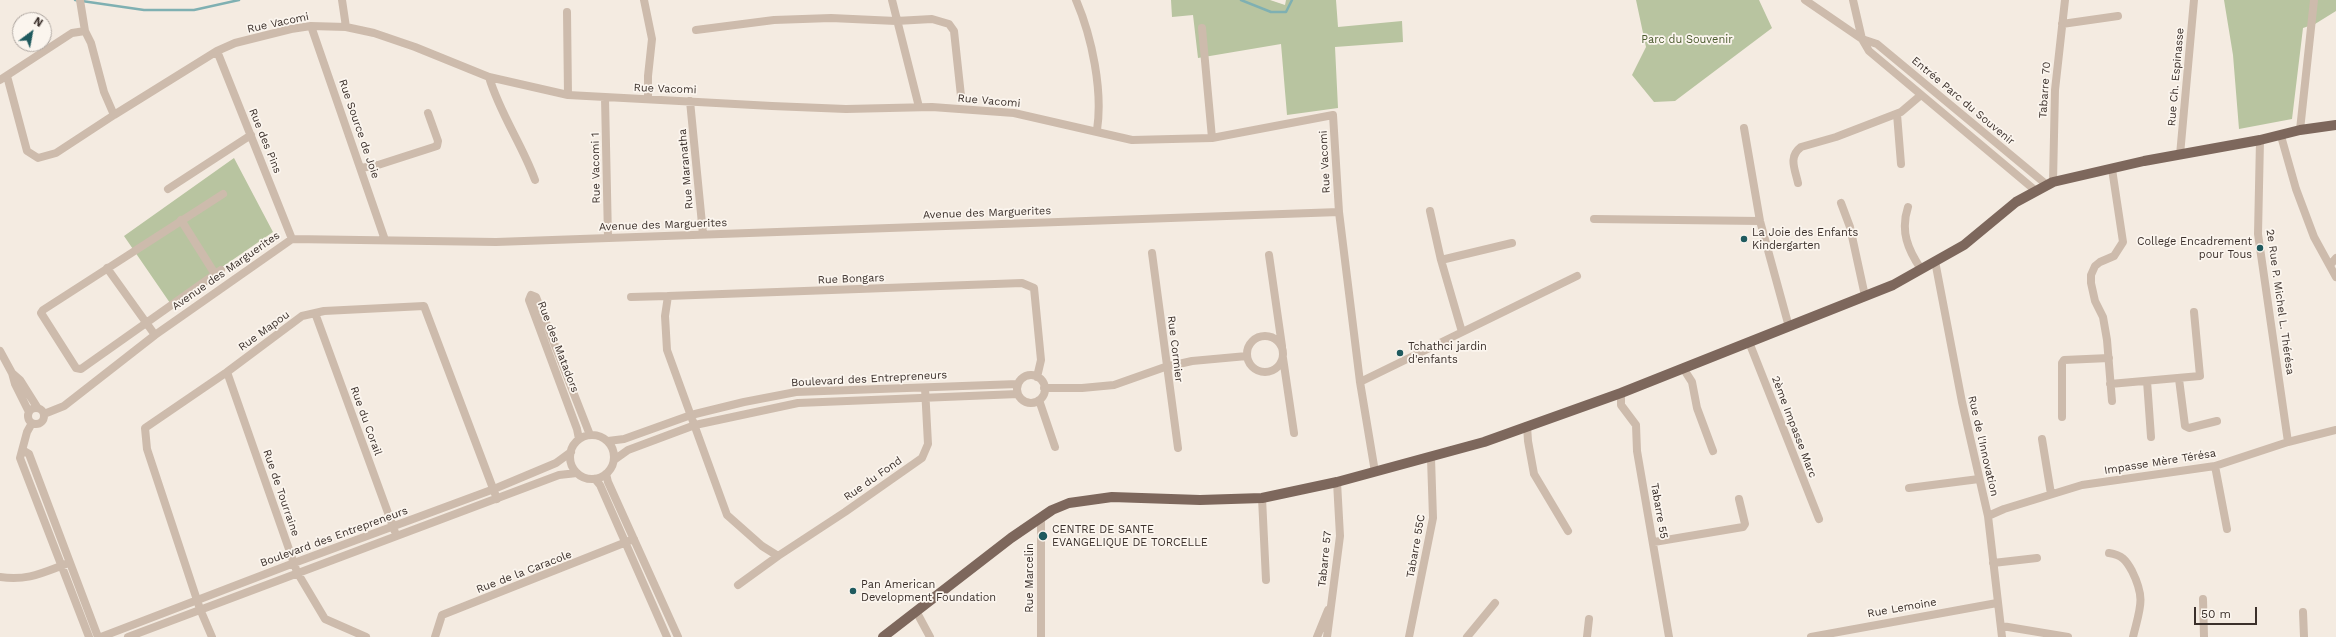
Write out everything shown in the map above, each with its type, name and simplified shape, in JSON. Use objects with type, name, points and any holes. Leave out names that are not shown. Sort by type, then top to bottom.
[{"type":"main road","points":[[883,637],[1012,538],[1052,510],[1069,503],[1091,498],[1112,497],[1200,500],[1262,498],[1337,482],[1431,458],[1484,442],[1621,393],[1893,285],[1964,245],[2016,202],[2050,183],[2180,155],[2281,136],[2300,130],[2336,125]]},
{"type":"street","points":[[342,0],[346,27]]},
{"type":"street","points":[[644,0],[652,38],[648,76],[648,98]]},
{"type":"street","points":[[892,0],[896,21],[919,107]]},
{"type":"street","points":[[1076,0],[1089,39],[1099,90],[1100,113],[1097,130]]},
{"type":"street","name":"Entrée Parc du Souvenir","points":[[1805,0],[1862,39],[1877,44],[2050,183]]},
{"type":"street","points":[[1853,0],[1862,39]]},
{"type":"street","name":"Tabarre 70","points":[[2050,183],[2055,90],[2065,0]]},
{"type":"street","name":"Rue Ch. Espinasse","points":[[2180,155],[2194,0]]},
{"type":"street","points":[[2300,130],[2314,0]]},
{"type":"street","points":[[80,4],[85,31],[91,43],[104,92],[114,115]]},
{"type":"street","points":[[567,12],[568,96]]},
{"type":"street","points":[[2062,24],[2118,16]]},
{"type":"street","points":[[696,30],[797,18],[896,21],[932,18],[949,24],[954,31],[960,96]]},
{"type":"street","name":"Rue Vacomi","points":[[3,78],[27,151],[38,158],[56,153],[217,51],[235,44],[311,26],[346,27],[374,33],[415,47],[489,77],[568,96],[648,98],[839,109],[919,107],[1014,112],[1097,130],[1132,140],[1212,138],[1333,116],[1338,212]]},
{"type":"street","name":"Rue Source de Joie","points":[[311,26],[385,240]]},
{"type":"street","points":[[1202,28],[1212,138]]},
{"type":"street","points":[[3,78],[72,33],[85,31]]},
{"type":"street","name":"Entrée Parc du Souvenir","points":[[1862,39],[1869,52],[2036,191]]},
{"type":"street","name":"Rue des Pins","points":[[217,51],[292,239]]},
{"type":"street","points":[[489,77],[500,110],[526,154],[535,180]]},
{"type":"street","points":[[1798,183],[1792,159],[1801,147],[1836,137],[1897,114],[1921,95]]},
{"type":"street","name":"Rue Vacomi 1","points":[[605,98],[608,238]]},
{"type":"street","name":"Rue Maranatha","points":[[690,101],[703,234]]},
{"type":"street","points":[[361,168],[378,165],[437,146],[438,141],[428,113]]},
{"type":"street","points":[[1897,114],[1901,164]]},
{"type":"street","points":[[1744,128],[1760,222],[1789,327]]},
{"type":"street","points":[[168,189],[251,135]]},
{"type":"street","points":[[2281,136],[2296,189],[2314,237],[2336,277]]},
{"type":"street","name":"2e Rue P. Michel L. Thérésa","points":[[2260,140],[2258,234],[2288,442]]},
{"type":"street","points":[[2112,169],[2123,242],[2114,256],[2100,262],[2095,266],[2091,275],[2091,283],[2095,300],[2103,317],[2109,358],[2112,401]]},
{"type":"street","points":[[181,220],[218,272],[81,370],[76,368],[42,311],[181,220],[223,194]]},
{"type":"street","points":[[1841,203],[1850,227],[1865,296]]},
{"type":"street","points":[[1908,207],[1904,225],[1907,245],[1921,269]]},
{"type":"street","points":[[1430,211],[1441,260],[1462,332]]},
{"type":"street","points":[[1338,212],[1360,382],[1375,472]]},
{"type":"street","name":"Avenue des Marguerites","points":[[32,423],[39,424],[42,421],[44,414],[64,406],[156,334],[292,239],[496,242],[1338,212]]},
{"type":"street","points":[[1594,219],[1760,222]]},
{"type":"street","points":[[1441,260],[1512,243]]},
{"type":"street","name":"Rue Cormier","points":[[1152,253],[1165,367],[1178,448]]},
{"type":"street","points":[[1269,255],[1294,433]]},
{"type":"street","points":[[2330,265],[2336,258]]},
{"type":"street","name":"Rue de l'Innovation","points":[[1935,261],[1962,402],[1988,516],[1997,603],[2002,626],[2002,637]]},
{"type":"street","points":[[107,268],[156,334]]},
{"type":"street","points":[[1360,382],[1577,276]]},
{"type":"street","name":"Rue Bongars","points":[[631,298],[1022,283],[1034,288],[1041,360],[1036,377]]},
{"type":"street","name":"Rue des Matadors","points":[[579,439],[577,429],[528,300],[531,295],[536,297],[590,435]]},
{"type":"street","points":[[668,296],[666,316],[667,350],[696,425],[727,515],[762,546],[778,556]]},
{"type":"street","name":"Rue Mapou","points":[[212,637],[196,600],[146,449],[145,428],[227,372],[302,316],[315,313],[424,306],[497,499]]},
{"type":"street","points":[[2110,384],[2197,378],[2201,374],[2194,312]]},
{"type":"street","name":"Rue du Corail","points":[[315,313],[396,536]]},
{"type":"street","points":[[1279,326],[1265,337],[1252,342],[1247,356],[1254,369],[1269,372],[1286,379]]},
{"type":"street","points":[[1265,337],[1273,339],[1282,346]]},
{"type":"street","name":"2ème Impasse Marc","points":[[1749,342],[1819,519]]},
{"type":"street","points":[[0,351],[12,373],[15,384],[29,412],[28,418],[32,423],[25,440],[22,454],[65,564],[98,637]]},
{"type":"street","points":[[1044,388],[1114,385],[1165,367],[1219,358],[1247,356]]},
{"type":"street","points":[[1269,372],[1277,366],[1283,358]]},
{"type":"street","points":[[2062,416],[2062,363],[2064,360],[2109,358]]},
{"type":"street","points":[[1683,368],[1692,382],[1697,408],[1713,451]]},
{"type":"street","name":"Rue de Tourraine","points":[[227,372],[297,572],[325,619],[366,637]]},
{"type":"street","points":[[12,373],[20,380],[37,407],[44,414]]},
{"type":"street","points":[[1025,377],[1036,377],[1042,382],[1044,388],[1042,396],[1039,400],[1028,403],[1018,394],[1018,384],[1025,377]]},
{"type":"street","points":[[2179,379],[2185,426],[2190,428],[2217,421]]},
{"type":"street","points":[[2147,381],[2151,437]]},
{"type":"street","name":"Boulevard des Entrepreneurs","points":[[608,441],[624,439],[691,415],[744,402],[796,392],[1018,384]]},
{"type":"street","name":"Rue du Fond","points":[[738,585],[922,458],[928,444],[925,388]]},
{"type":"street","name":"Tabarre 55","points":[[1621,393],[1621,405],[1636,425],[1637,451],[1654,542],[1669,637]]},
{"type":"street","name":"Boulevard des Entrepreneurs","points":[[614,460],[628,450],[696,425],[798,403],[926,399],[1018,394]]},
{"type":"street","points":[[1039,400],[1055,447]]},
{"type":"street","points":[[29,412],[37,407]]},
{"type":"street","points":[[1527,426],[1534,474],[1568,532]]},
{"type":"street","name":"Impasse Mère Térésa","points":[[1988,516],[2082,485],[2215,466],[2288,442],[2336,430]]},
{"type":"street","points":[[590,435],[600,436],[608,441],[613,450],[614,460],[606,474],[595,479],[587,479],[577,473],[571,464],[571,452],[579,439],[590,435]]},
{"type":"street","points":[[2042,439],[2051,494]]},
{"type":"street","name":"Boulevard des Entrepreneurs","points":[[101,637],[294,562],[494,489],[556,464],[571,452]]},
{"type":"street","name":"Tabarre 55C","points":[[1409,637],[1433,518],[1431,458]]},
{"type":"street","points":[[2215,466],[2227,529]]},
{"type":"street","name":"Boulevard des Entrepreneurs","points":[[128,637],[297,572],[559,475],[577,473]]},
{"type":"street","points":[[606,474],[678,637]]},
{"type":"street","points":[[595,479],[600,485],[667,637]]},
{"type":"street","points":[[1909,488],[1979,479]]},
{"type":"street","name":"Tabarre 57","points":[[1327,637],[1340,536],[1337,482]]},
{"type":"street","points":[[1262,498],[1266,580]]},
{"type":"street","points":[[1654,542],[1743,527],[1745,524],[1739,499]]},
{"type":"street","name":"Rue Marcelin","points":[[1041,519],[1041,637]]},
{"type":"street","name":"Rue de la Caracole","points":[[436,637],[442,615],[634,539]]},
{"type":"street","points":[[2109,552],[2125,559],[2140,587],[2141,601],[2133,637]]},
{"type":"street","points":[[1993,563],[2037,558]]},
{"type":"street","points":[[0,577],[15,579],[32,577],[65,564]]},
{"type":"street","points":[[65,564],[89,637]]},
{"type":"street","points":[[2203,599],[2204,637]]},
{"type":"street","points":[[1317,637],[1331,602]]},
{"type":"street","points":[[1467,637],[1495,603]]},
{"type":"street","name":"Rue Lemoine","points":[[1811,637],[1997,603]]},
{"type":"street","points":[[916,611],[930,637]]},
{"type":"street","points":[[2304,612],[2304,637]]},
{"type":"street","points":[[1587,637],[1589,619]]},
{"type":"street","points":[[2002,626],[2068,637]]},
{"type":"green space","points":[[1171,0],[1270,0],[1285,5],[1286,0],[1336,0],[1338,27],[1402,21],[1403,42],[1335,47],[1338,108],[1287,115],[1281,44],[1198,58],[1193,15],[1172,17]]},
{"type":"green space","name":"Parc du Souvenir","points":[[1636,0],[1759,0],[1772,28],[1675,101],[1654,102],[1632,75],[1646,47]]},
{"type":"green space","points":[[2224,0],[2336,0],[2336,11],[2315,24],[2303,28],[2292,119],[2239,129],[2233,55]]},
{"type":"green space","points":[[234,158],[273,232],[170,303],[124,236]]},
{"type":"waterway","points":[[75,0],[144,10],[194,10],[239,0]]},
{"type":"waterway","points":[[1241,0],[1271,12],[1286,12],[1292,0]]},
{"type":"place","name":"La Joie des Enfants Kindergarten","points":[[1744,239]]},
{"type":"place","name":"College Encadrement pour Tous","points":[[2260,248]]},
{"type":"place","name":"Tchathci jardin d'enfants","points":[[1400,353]]},
{"type":"place","name":"CENTRE DE SANTE EVANGELIQUE DE TORCELLE","points":[[1043,536]]},
{"type":"place","name":"Pan American Development Foundation","points":[[853,591]]}]
